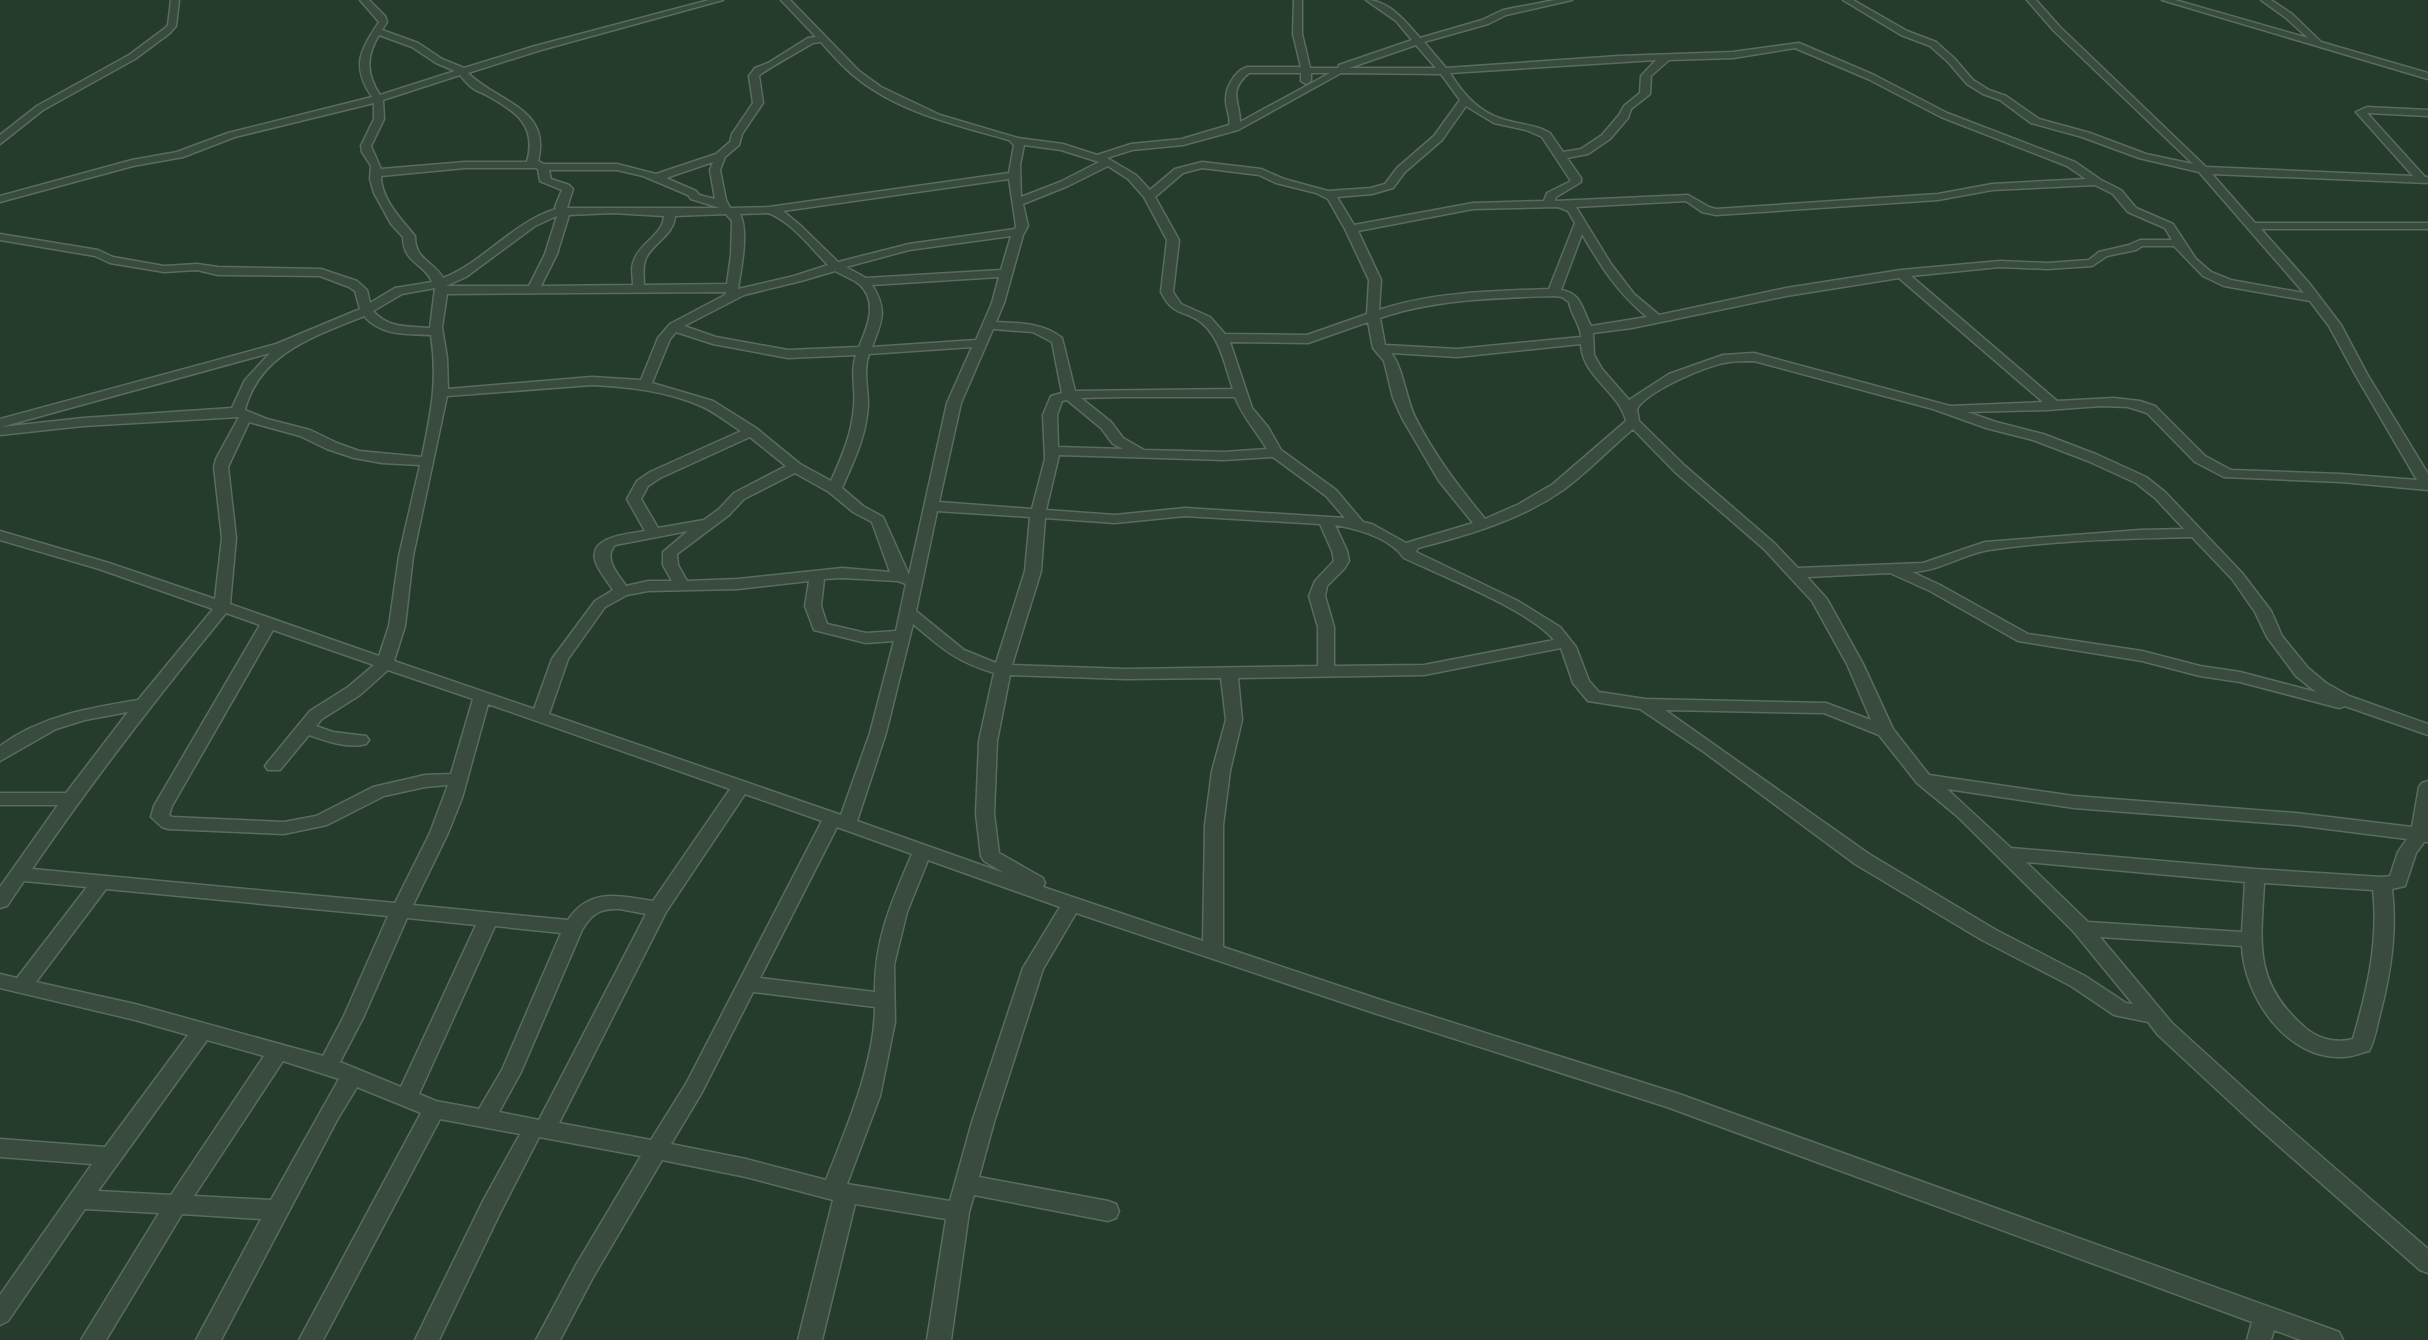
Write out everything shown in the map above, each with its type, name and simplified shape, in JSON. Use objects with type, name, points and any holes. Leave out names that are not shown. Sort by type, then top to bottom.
[{"type":"street","points":[[0,141],[14,126],[40,108],[132,57],[167,31],[172,26],[176,0]]},
{"type":"street","points":[[274,766],[304,727],[322,710],[374,676],[385,663],[398,626],[406,556],[428,461],[441,393],[441,358],[437,332],[440,287],[436,276],[415,258],[409,245],[409,236],[398,224],[379,193],[376,166],[367,152],[366,146],[379,119],[379,102],[364,73],[370,44],[383,22],[382,18],[364,0]]},
{"type":"street","points":[[0,199],[132,164],[174,156],[232,135],[332,112],[538,48],[719,0]]},
{"type":"street","points":[[785,0],[791,9],[856,74],[878,89],[936,117],[1000,134],[1018,141],[1062,147],[1102,160],[1132,177],[1149,196],[1173,240],[1167,292],[1172,302],[1177,307],[1206,320],[1222,338],[1246,409],[1261,428],[1276,453],[1331,493],[1358,525]]},
{"type":"street","points":[[1298,0],[1301,10],[1297,28],[1306,71],[1305,90]]},
{"type":"street","points":[[1370,0],[1399,19],[1450,83],[1485,116],[1539,131],[1546,135],[1576,178],[1576,182],[1551,196],[1549,204]]},
{"type":"street","points":[[1017,202],[1064,184],[1102,160],[1131,147],[1183,142],[1234,128],[1263,115],[1334,73],[1386,50],[1486,22],[1503,13],[1568,0]]},
{"type":"street","points":[[1847,0],[1904,33],[1933,44],[1951,60],[1970,82],[1986,92],[2003,98],[2035,122],[2086,135],[2158,160],[2204,170],[2425,180]]},
{"type":"street","points":[[2031,0],[2056,29],[2191,156],[2314,298],[2335,325],[2370,390],[2428,485]]},
{"type":"street","points":[[2166,0],[2428,76]]},
{"type":"street","points":[[2265,0],[2289,16],[2318,44]]},
{"type":"street","points":[[377,31],[415,45],[439,61],[463,72],[476,87],[507,103],[530,123],[535,152],[532,163],[539,166],[544,179],[548,183],[564,186],[568,190],[560,207],[564,212]]},
{"type":"street","points":[[657,177],[720,156],[735,143],[737,134],[758,103],[754,76],[758,70],[771,65],[811,40],[822,38]]},
{"type":"street","points":[[1234,128],[1235,111],[1231,104],[1232,91],[1241,74],[1247,70],[1442,71],[1619,59],[1732,55],[1783,46],[1802,47],[1897,89],[1944,115],[2071,164],[2097,182],[2117,192],[2132,210],[2169,226],[2181,246],[2201,270],[2218,280],[2314,298]]},
{"type":"street","points":[[1561,156],[1584,152],[1606,137],[1624,116],[1627,108],[1645,94],[1643,84],[1651,67],[1666,58]]},
{"type":"street","points":[[1326,194],[1372,191],[1389,186],[1401,170],[1438,138],[1466,99]]},
{"type":"street","points":[[2425,180],[2362,112],[2367,110],[2428,114]]},
{"type":"street","points":[[548,1340],[584,1272],[694,1088],[748,984],[840,821],[878,733],[908,612],[908,580],[932,506],[954,403],[964,377],[989,325],[1022,226],[1014,175],[1018,141]]},
{"type":"street","points":[[720,156],[716,170],[724,207]]},
{"type":"street","points":[[376,173],[465,165],[611,167],[657,177],[692,193],[695,197],[724,207],[736,216],[738,221],[737,255],[731,292],[674,327],[664,338],[660,354],[645,385]]},
{"type":"street","points":[[1149,196],[1179,171],[1202,165],[1261,172],[1280,181],[1302,185],[1332,198],[1352,229],[1374,280],[1373,315],[1378,348],[1390,360],[1400,398],[1432,459],[1446,481],[1483,525]]},
{"type":"street","points":[[440,287],[462,275],[531,224],[546,216],[564,212],[612,210],[670,213],[724,207],[769,210],[1014,175]]},
{"type":"street","points":[[1352,229],[1474,206],[1565,205],[1688,198],[1706,210],[1716,212],[1938,197],[1992,187],[2097,182]]},
{"type":"street","points":[[1565,205],[1572,210],[1606,265],[1630,297],[1657,319]]},
{"type":"street","points":[[769,210],[778,213],[797,228],[835,266],[867,282],[1006,273]]},
{"type":"street","points":[[533,289],[551,254],[564,212]]},
{"type":"street","points":[[638,288],[638,264],[647,247],[663,232],[670,220],[670,213]]},
{"type":"street","points":[[1554,292],[1581,223]]},
{"type":"street","points":[[2253,226],[2428,226]]},
{"type":"street","points":[[0,423],[127,390],[297,340],[366,310],[399,291],[440,287],[533,289],[638,288],[740,292],[797,279],[869,256],[909,247],[1020,232]]},
{"type":"street","points":[[0,237],[98,253],[110,260],[154,268],[320,272],[353,284],[361,290],[366,310],[377,323],[394,328],[437,332]]},
{"type":"street","points":[[1378,348],[1410,353],[1450,354],[1587,335],[1752,298],[1901,274],[2000,264],[2047,266],[2092,263],[2103,254],[2132,248],[2140,243],[2176,243],[2181,246]]},
{"type":"street","points":[[834,488],[854,446],[861,405],[859,364],[876,322],[877,310],[875,299],[867,282],[869,256]]},
{"type":"street","points":[[1901,274],[2051,402],[2050,405]]},
{"type":"street","points":[[1222,338],[1308,339],[1373,315],[1418,303],[1500,294],[1554,292],[1566,294],[1575,301],[1577,312],[1587,335],[1588,355],[1597,371],[1631,415],[1680,469],[1769,546],[1820,599],[1886,731],[1923,779],[1963,812],[2083,929],[2165,1029],[2262,1118],[2428,1263]]},
{"type":"street","points":[[989,325],[1028,328],[1053,335],[1058,341],[1069,395],[1106,425],[1118,441],[1142,452]]},
{"type":"street","points":[[674,327],[713,340],[788,354],[817,354],[981,343]]},
{"type":"street","points":[[0,901],[71,799],[143,704],[222,608],[229,538],[221,467],[223,459],[242,414],[242,394],[264,365],[297,340]]},
{"type":"street","points":[[1407,549],[1414,545],[1463,533],[1483,525],[1537,500],[1560,486],[1600,452],[1631,415],[1636,399],[1674,377],[1727,358],[1754,357],[1773,360],[1945,408],[1991,425],[2066,447],[2141,480],[2160,495],[2237,576],[2263,611],[2275,637],[2302,672],[2334,695],[2428,730]]},
{"type":"street","points":[[441,393],[592,381],[645,385],[708,404],[751,431],[796,467],[834,488],[858,509],[878,520],[908,580]]},
{"type":"street","points":[[1072,904],[990,856],[985,814],[985,777],[988,741],[1002,670],[1033,571],[1038,513],[1052,459],[1050,416],[1056,399],[1069,395],[1241,393]]},
{"type":"street","points":[[1945,408],[2119,403],[2138,405],[2151,410],[2198,459],[2214,470],[2229,474],[2341,478],[2428,485]]},
{"type":"street","points":[[0,431],[83,422],[242,414],[306,433],[337,448],[362,456],[393,460],[428,461]]},
{"type":"street","points":[[653,532],[634,499],[642,484],[655,475],[751,431]]},
{"type":"street","points":[[1052,451],[1142,452],[1224,456],[1276,453]]},
{"type":"street","points":[[682,584],[668,558],[670,552],[724,512],[739,496],[796,467]]},
{"type":"street","points":[[932,506],[1131,518],[1185,512],[1325,520],[1367,527],[1407,549],[1409,555],[1513,604],[1554,630],[1564,642],[1581,683],[1594,697],[1645,704],[1826,708],[1886,731]]},
{"type":"street","points":[[1325,520],[1341,554],[1341,561],[1336,570],[1325,579],[1317,590],[1316,597],[1325,621],[1326,671]]},
{"type":"street","points":[[622,592],[603,562],[604,549],[610,542],[653,532],[709,523]]},
{"type":"street","points":[[1795,573],[1925,567],[1985,546],[2140,534],[2195,533]]},
{"type":"street","points":[[0,535],[104,566],[741,786],[1072,904],[1381,1008],[1672,1100],[2330,1340]]},
{"type":"street","points":[[1891,568],[1935,588],[2024,638],[2133,654],[2200,671],[2248,679],[2323,700],[2365,708]]},
{"type":"street","points":[[540,717],[564,652],[600,604],[622,592],[648,586],[738,584],[842,573],[908,580]]},
{"type":"street","points":[[817,575],[813,606],[820,627],[866,638],[903,635]]},
{"type":"street","points":[[908,612],[958,653],[973,661],[1002,670],[1126,674],[1424,670],[1564,642]]},
{"type":"street","points":[[269,624],[164,806],[160,817],[168,823],[284,828],[321,821],[378,792],[426,781],[458,779]]},
{"type":"street","points":[[1213,951],[1214,825],[1221,771],[1234,720],[1229,672]]},
{"type":"street","points":[[328,1066],[353,1018],[400,912],[439,833],[458,779],[482,697]]},
{"type":"street","points":[[4,748],[35,730],[62,719],[143,704]]},
{"type":"street","points":[[1645,704],[1710,748],[1871,864],[1989,935],[2078,981],[2121,1010],[2155,1016]]},
{"type":"street","points":[[304,727],[331,737],[360,740]]},
{"type":"street","points":[[1923,779],[2013,795],[2073,802],[2366,825],[2424,835]]},
{"type":"street","points":[[427,1340],[520,1150],[539,1128],[658,909],[741,786]]},
{"type":"street","points":[[2007,854],[2255,876],[2382,884],[2398,881],[2407,852],[2424,835],[2428,787]]},
{"type":"street","points":[[0,799],[71,799]]},
{"type":"street","points":[[810,1340],[840,1193],[869,1096],[885,1022],[884,965],[897,912],[923,850]]},
{"type":"street","points":[[20,874],[329,902],[400,912],[489,918],[574,927]]},
{"type":"street","points":[[2255,876],[2252,940],[2256,974],[2267,998],[2293,1032],[2315,1045],[2352,1049],[2362,1045],[2375,1000],[2385,912],[2382,884]]},
{"type":"street","points":[[22,986],[102,882]]},
{"type":"street","points":[[484,1119],[511,1072],[574,927],[584,911],[596,903],[610,902],[658,909]]},
{"type":"street","points":[[939,1340],[958,1212],[983,1122],[1033,968],[1072,904]]},
{"type":"street","points":[[406,1099],[489,918]]},
{"type":"street","points":[[2083,929],[2252,940]]},
{"type":"street","points":[[0,981],[135,1012],[328,1066],[434,1109],[746,1168],[840,1193],[958,1212]]},
{"type":"street","points":[[748,984],[884,1001]]},
{"type":"street","points":[[0,1314],[79,1199],[203,1030]]},
{"type":"street","points":[[93,1340],[176,1205],[277,1053]]},
{"type":"street","points":[[208,1340],[329,1114],[352,1076]]},
{"type":"street","points":[[311,1340],[434,1109]]},
{"type":"street","points":[[0,1148],[110,1156]]},
{"type":"street","points":[[966,1184],[1108,1211]]},
{"type":"street","points":[[79,1199],[279,1210]]},
{"type":"street","points":[[2259,1340],[2266,1317]]}]
